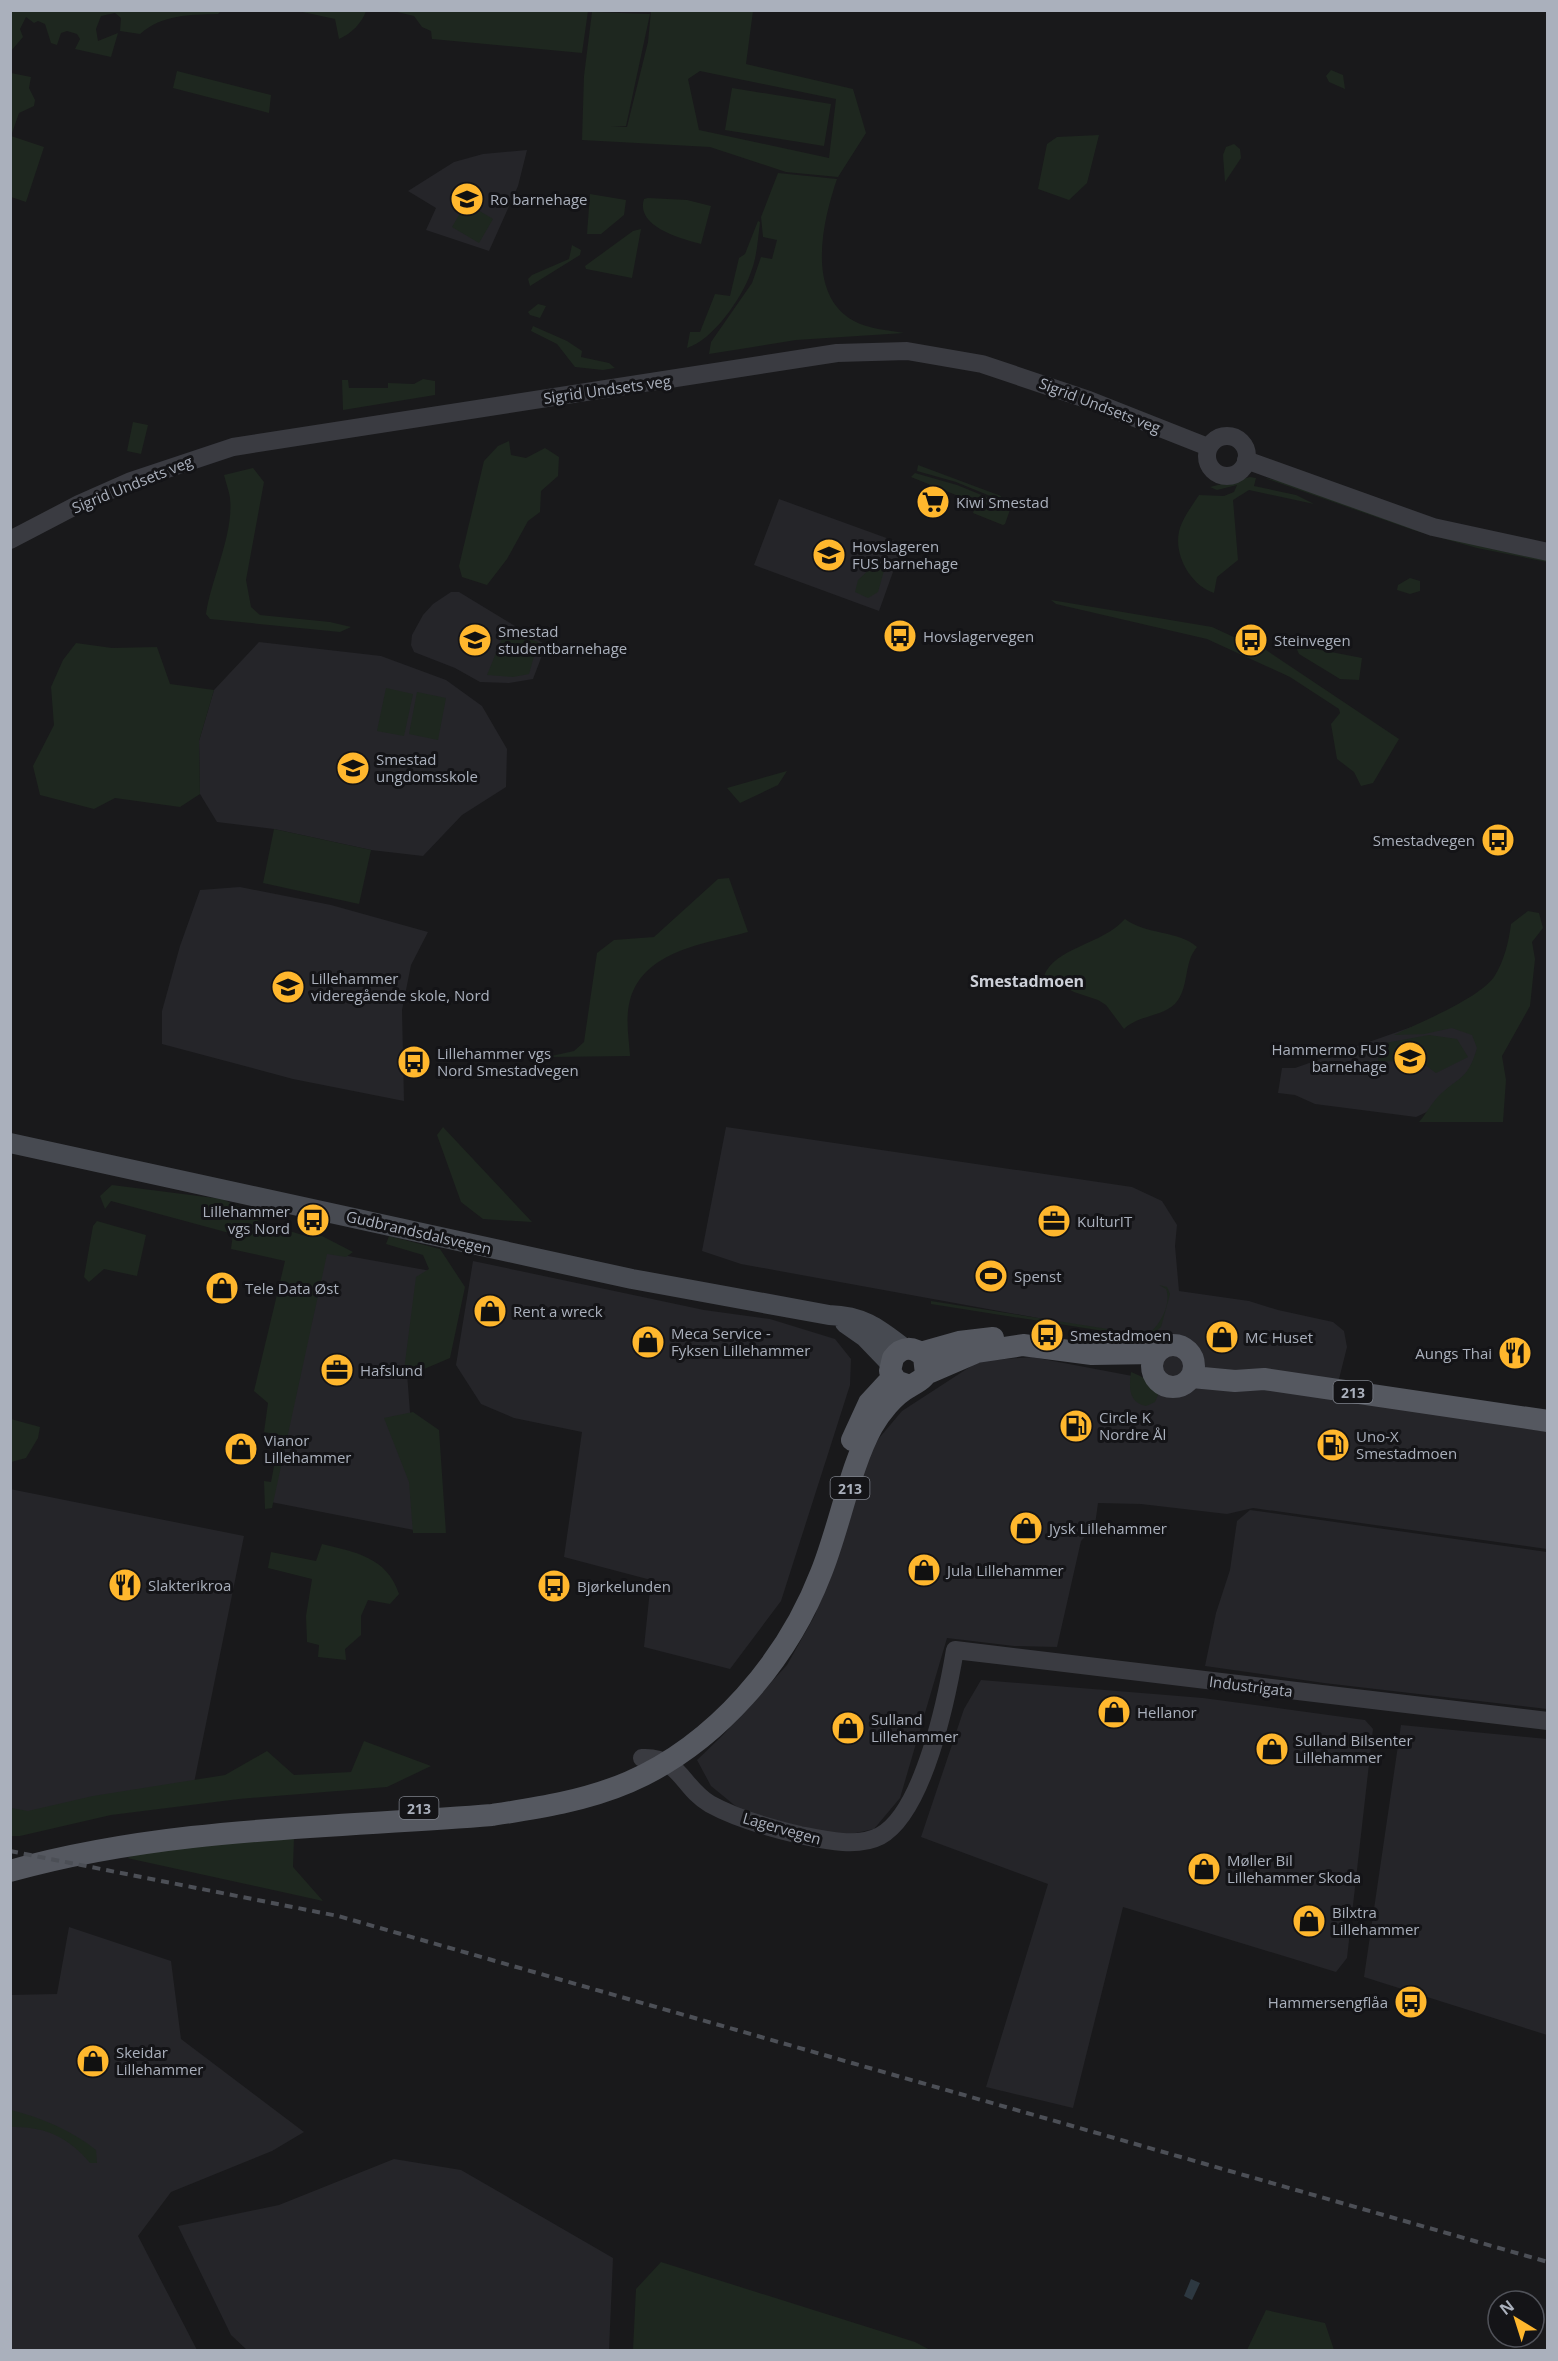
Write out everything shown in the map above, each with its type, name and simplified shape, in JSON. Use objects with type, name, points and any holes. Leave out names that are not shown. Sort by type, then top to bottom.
[{"type":"main road","name":"Gudbrandsdalsvegen","points":[[10,1143],[632,1279],[829,1315],[851,1316],[884,1332],[907,1367]]},
{"type":"main road","name":"213","points":[[10,1859],[64,1845],[137,1832],[426,1808],[528,1794],[644,1765],[675,1765],[736,1704],[781,1640],[835,1537],[867,1437],[907,1367],[975,1339],[1000,1337],[1023,1345],[1155,1363]]},
{"type":"main road","name":"213","points":[[1167,1345],[1177,1345],[1189,1351],[1193,1368],[1182,1386],[1170,1387],[1160,1383],[1155,1363],[1167,1345]]},
{"type":"main road","name":"213","points":[[1193,1368],[1235,1380],[1254,1378],[1548,1421]]},
{"type":"main road","name":"213","points":[[10,1871],[67,1856],[139,1843],[492,1815],[531,1809],[599,1793],[644,1765],[674,1738],[711,1711],[781,1640]]},
{"type":"street","name":"Sigrid Undsets veg","points":[[10,540],[79,504],[131,482],[233,447],[500,404],[868,351],[934,354],[982,364],[1089,400],[1208,447]]},
{"type":"street","points":[[1231,436],[1244,445],[1246,460],[1235,474],[1222,475],[1209,465],[1208,447],[1220,437],[1231,436]]},
{"type":"street","points":[[1246,460],[1434,527],[1548,552]]},
{"type":"street","name":"Lagervegen","points":[[675,1765],[701,1798],[749,1820],[831,1842],[868,1840],[881,1836],[897,1823],[911,1803],[939,1722],[955,1650]]},
{"type":"street","name":"Industrigata","points":[[955,1650],[1548,1721]]},
{"type":"street","points":[[644,1765],[701,1798]]},
{"type":"shaded area","points":[[11,10],[221,11],[218,14],[187,15],[167,19],[140,34],[120,31],[121,18],[115,13],[101,16],[96,29],[98,41],[118,33],[111,57],[75,49],[80,39],[77,34],[67,31],[61,33],[57,45],[51,43],[45,24],[38,21],[34,23],[26,17],[20,29],[23,37],[11,51]]},
{"type":"shaded area","points":[[298,11],[366,11],[356,28],[339,39],[335,19]]},
{"type":"shaded area","points":[[393,11],[588,11],[582,53],[432,39],[431,31],[422,27],[414,16]]},
{"type":"shaded area","points":[[651,11],[753,11],[746,64],[853,89],[866,133],[838,177],[786,172],[710,147],[582,140],[584,76],[592,12],[650,14],[626,126],[611,126],[627,127],[648,42]],"holes":[[[700,71],[836,99],[829,158],[699,130],[688,79]]]},
{"type":"shaded area","points":[[1331,70],[1343,75],[1345,89],[1329,82],[1326,76]]},
{"type":"shaded area","points":[[177,71],[271,95],[269,113],[173,88]]},
{"type":"shaded area","points":[[11,73],[31,77],[29,88],[35,100],[34,106],[19,113],[11,136]]},
{"type":"shaded area","points":[[732,88],[831,104],[824,146],[725,130]]},
{"type":"shaded area","points":[[1099,135],[1087,183],[1069,200],[1038,189],[1047,144],[1057,137]]},
{"type":"shaded area","points":[[11,136],[44,147],[26,202],[11,197]]},
{"type":"shaded area","points":[[1234,144],[1240,149],[1241,158],[1225,182],[1223,155],[1226,147]]},
{"type":"shaded area","name":"Ro barnehage","points":[[527,150],[518,186],[489,251],[426,230],[436,208],[408,191],[454,162],[483,154]]},
{"type":"shaded area","points":[[778,173],[837,179],[823,235],[823,275],[829,293],[839,309],[854,321],[872,328],[904,333],[796,340],[709,354],[711,342],[752,283],[761,257],[772,259],[777,240],[763,237],[761,217]]},
{"type":"shaded area","points":[[590,194],[626,200],[624,215],[601,234],[587,234]]},
{"type":"shaded area","points":[[644,199],[687,200],[711,206],[701,244],[672,235],[653,224],[646,217],[643,209]]},
{"type":"shaded area","points":[[466,203],[493,219],[479,243],[452,227]]},
{"type":"shaded area","points":[[758,221],[760,222],[755,260],[741,294],[725,317],[707,336],[687,348],[690,332],[700,332],[715,294],[730,296],[739,258],[745,254]]},
{"type":"shaded area","points":[[641,229],[632,278],[586,269],[585,266],[633,231]]},
{"type":"shaded area","points":[[572,245],[581,250],[580,255],[530,286],[528,279],[532,275],[569,259]]},
{"type":"shaded area","points":[[538,304],[546,306],[540,318],[528,312]]},
{"type":"shaded area","points":[[533,326],[567,341],[582,351],[581,357],[609,363],[615,368],[603,370],[575,367],[557,344],[531,331]]},
{"type":"shaded area","points":[[423,379],[435,381],[435,395],[343,410],[342,380],[348,380],[349,388],[388,388],[388,383],[414,384]]},
{"type":"shaded area","points":[[133,422],[148,425],[141,454],[127,451]]},
{"type":"shaded area","points":[[509,441],[511,455],[526,458],[545,448],[559,457],[558,476],[541,491],[540,512],[528,521],[507,559],[487,585],[462,577],[459,566],[484,461],[498,446]]},
{"type":"shaded area","points":[[918,465],[1001,496],[1000,500],[956,482],[917,471]]},
{"type":"shaded area","points":[[253,468],[264,482],[246,580],[251,607],[260,615],[330,622],[351,627],[340,632],[210,619],[206,614],[229,526],[230,498],[224,475]]},
{"type":"shaded area","points":[[915,473],[957,485],[1011,507],[1005,524],[973,513],[974,510],[969,508],[971,501],[911,477]]},
{"type":"shaded area","points":[[1250,477],[1256,478],[1254,486],[1296,495],[1314,504],[1249,490],[1233,500],[1238,560],[1217,577],[1214,593],[1197,583],[1185,567],[1179,548],[1180,528],[1199,495],[1224,496],[1234,492],[1237,485],[1217,490],[1210,487]]},
{"type":"shaded area","points":[[1265,478],[1281,481],[1380,516],[1446,536],[1547,560],[1547,562],[1477,548],[1413,530]]},
{"type":"shaded area","name":"Hovslageren FUS barnehage","points":[[779,499],[903,544],[879,611],[754,565]]},
{"type":"shaded area","points":[[878,561],[885,567],[878,592],[868,598],[855,592],[858,580]]},
{"type":"shaded area","points":[[1410,578],[1420,581],[1420,591],[1410,594],[1397,590],[1398,585]]},
{"type":"shaded area","name":"Smestad studentbarnehage","points":[[451,592],[459,592],[546,645],[533,679],[509,683],[480,682],[455,668],[414,652],[411,645],[412,635],[423,615],[433,604]]},
{"type":"shaded area","points":[[1051,600],[1212,627],[1251,645],[1254,642],[1399,739],[1373,783],[1361,786],[1354,772],[1337,759],[1331,724],[1340,713],[1339,709],[1290,677],[1207,639],[1056,604]]},
{"type":"shaded area","points":[[505,631],[538,642],[529,674],[513,677],[487,675]]},
{"type":"shaded area","name":"Smestad ungdomsskole","points":[[259,642],[381,656],[446,680],[482,706],[507,749],[506,787],[462,815],[423,856],[371,850],[274,829],[217,822],[200,794],[199,741],[214,690]]},
{"type":"shaded area","points":[[76,643],[112,648],[157,647],[170,684],[214,690],[199,741],[200,794],[180,807],[115,798],[94,809],[40,795],[33,766],[54,725],[51,687],[63,660]]},
{"type":"shaded area","points":[[1295,645],[1362,658],[1359,680],[1340,679],[1299,654]]},
{"type":"shaded area","points":[[386,688],[413,694],[404,736],[377,731]]},
{"type":"shaded area","points":[[417,692],[446,698],[438,740],[409,734]]},
{"type":"shaded area","points":[[787,771],[778,785],[740,803],[727,788]]},
{"type":"shaded area","points":[[274,829],[371,850],[359,904],[263,883]]},
{"type":"shaded area","points":[[729,878],[748,932],[678,952],[648,970],[637,983],[630,1000],[628,1028],[630,1056],[547,1057],[574,1051],[584,1042],[597,953],[614,940],[654,937],[718,879]]},
{"type":"shaded area","name":"Lillehammer videregående skole, Nord","points":[[240,887],[331,905],[428,932],[411,965],[402,1010],[404,1101],[293,1079],[162,1044],[162,1011],[180,946],[200,890]]},
{"type":"shaded area","points":[[1528,911],[1539,913],[1543,928],[1532,942],[1535,959],[1530,1006],[1502,1056],[1506,1080],[1503,1122],[1419,1122],[1436,1099],[1461,1078],[1469,1068],[1477,1048],[1472,1035],[1452,1028],[1424,1034],[1394,1035],[1462,1002],[1486,985],[1501,965],[1511,924]]},
{"type":"shaded area","points":[[1125,919],[1142,928],[1181,938],[1197,947],[1190,959],[1184,987],[1173,1006],[1130,1024],[1124,1029],[1106,1005],[1044,976],[1058,959],[1104,935]]},
{"type":"shaded area","name":"Hammermo FUS barnehage","points":[[1474,1005],[1491,1082],[1416,1117],[1315,1104],[1295,1095],[1278,1093],[1282,1068],[1295,1068]]},
{"type":"shaded area","points":[[1429,1035],[1457,1039],[1468,1057],[1436,1073],[1421,1062],[1378,1061],[1380,1044]]},
{"type":"shaded area","points":[[443,1127],[532,1222],[483,1219],[461,1202],[437,1135]]},
{"type":"shaded area","points":[[726,1127],[1132,1187],[1162,1201],[1177,1225],[1175,1246],[1179,1291],[1249,1301],[1333,1322],[1344,1331],[1347,1347],[1335,1395],[1547,1432],[1547,1549],[1253,1508],[1227,1514],[1141,1504],[1098,1503],[1095,1525],[1081,1541],[1057,1647],[1014,1646],[947,1638],[900,1798],[874,1829],[842,1836],[744,1813],[711,1786],[697,1760],[787,1665],[815,1615],[869,1450],[902,1411],[979,1361],[1032,1357],[1143,1378],[1142,1337],[741,1264],[702,1251]]},
{"type":"shaded area","points":[[112,1185],[222,1199],[246,1210],[260,1222],[309,1237],[322,1236],[353,1252],[346,1257],[327,1254],[272,1508],[265,1509],[264,1481],[271,1482],[280,1435],[264,1432],[268,1403],[254,1391],[285,1261],[231,1249],[233,1234],[111,1201],[105,1209],[100,1196]]},
{"type":"shaded area","points":[[97,1221],[146,1235],[137,1276],[104,1269],[89,1282],[84,1277],[93,1226]]},
{"type":"shaded area","points":[[389,1236],[440,1249],[465,1287],[450,1358],[403,1378],[416,1277],[429,1269],[423,1255],[386,1244]]},
{"type":"shaded area","points":[[326,1252],[431,1271],[407,1373],[419,1531],[271,1502]]},
{"type":"shaded area","points":[[473,1261],[704,1310],[770,1319],[835,1339],[851,1359],[850,1385],[781,1601],[730,1669],[644,1647],[651,1580],[564,1557],[582,1432],[514,1418],[481,1404],[456,1365]]},
{"type":"shaded area","points":[[1159,1285],[1167,1287],[1170,1294],[1161,1327],[1148,1338],[931,1304],[931,1301],[1146,1335],[1160,1321],[1166,1308],[1166,1289]]},
{"type":"shaded area","points":[[1131,1372],[1143,1378],[1153,1387],[1158,1395],[1155,1402],[1146,1406],[1136,1401],[1130,1388]]},
{"type":"shaded area","points":[[413,1412],[439,1430],[446,1533],[413,1533],[409,1482],[384,1418]]},
{"type":"shaded area","points":[[11,1419],[40,1427],[38,1438],[26,1458],[11,1462]]},
{"type":"shaded area","points":[[10,1489],[244,1536],[194,1783],[27,1814],[11,1812]]},
{"type":"shaded area","points":[[1250,1510],[1547,1552],[1547,1709],[1324,1683],[1205,1666],[1216,1613],[1230,1570],[1237,1521]]},
{"type":"shaded area","points":[[322,1544],[358,1554],[378,1564],[394,1582],[399,1594],[390,1604],[368,1600],[361,1616],[361,1635],[345,1649],[346,1660],[318,1657],[319,1645],[307,1642],[306,1616],[312,1579],[268,1568],[271,1552],[316,1561]]},
{"type":"shaded area","points":[[981,1680],[1203,1698],[1365,1720],[1373,1729],[1347,1958],[1336,1972],[1123,1907],[1073,2108],[986,2087],[1048,1884],[921,1837],[964,1709]]},
{"type":"shaded area","points":[[1401,1725],[1547,1739],[1547,2035],[1364,1977]]},
{"type":"shaded area","points":[[364,1741],[431,1766],[387,1787],[239,1799],[111,1815],[20,1836],[11,1836],[11,1808],[28,1811],[93,1796],[225,1775],[267,1751],[294,1775],[351,1772]]},
{"type":"shaded area","points":[[294,1837],[293,1867],[323,1901],[127,1858],[151,1849]]},
{"type":"shaded area","points":[[69,1927],[171,1961],[181,2039],[304,2132],[272,2151],[171,2192],[138,2236],[197,2350],[11,2350],[10,1995],[57,1994]]},
{"type":"shaded area","points":[[11,2110],[45,2121],[77,2136],[96,2150],[97,2163],[90,2163],[73,2146],[55,2135],[23,2127],[11,2127]]},
{"type":"shaded area","points":[[394,2159],[461,2170],[613,2258],[609,2350],[247,2350],[231,2335],[178,2226],[279,2205]]},
{"type":"shaded area","points":[[661,2262],[915,2342],[930,2350],[633,2350],[636,2289]]},
{"type":"shaded area","points":[[1191,2279],[1200,2283],[1192,2300],[1184,2296]]},
{"type":"shaded area","points":[[1266,2310],[1325,2323],[1334,2350],[1247,2350]]},
{"type":"railway","points":[[10,1851],[338,1916],[1548,2262]]},
{"type":"place","name":"Ro barnehage","points":[[467,199]]},
{"type":"place","name":"Kiwi Smestad","points":[[933,502]]},
{"type":"place","name":"Hovslageren FUS barnehage","points":[[829,555]]},
{"type":"place","name":"Hovslagervegen","points":[[900,636]]},
{"type":"place","name":"Smestad studentbarnehage","points":[[475,640]]},
{"type":"place","name":"Steinvegen","points":[[1251,640]]},
{"type":"place","name":"Smestad ungdomsskole","points":[[353,768]]},
{"type":"place","name":"Smestadvegen","points":[[1498,840]]},
{"type":"place","name":"Lillehammer videregående skole, Nord","points":[[288,987]]},
{"type":"place","name":"Hammermo FUS barnehage","points":[[1410,1058]]},
{"type":"place","name":"Lillehammer vgs Nord Smestadvegen","points":[[414,1062]]},
{"type":"place","name":"Lillehammer vgs Nord","points":[[313,1220]]},
{"type":"place","name":"KulturIT","points":[[1054,1221]]},
{"type":"place","name":"Spenst","points":[[991,1276]]},
{"type":"place","name":"Tele Data Øst","points":[[222,1288]]},
{"type":"place","name":"Rent a wreck","points":[[490,1311]]},
{"type":"place","name":"Smestadmoen","points":[[1047,1335]]},
{"type":"place","name":"MC Huset","points":[[1222,1337]]},
{"type":"place","name":"Meca Service - Fyksen Lillehammer","points":[[648,1342]]},
{"type":"place","name":"Aungs Thai","points":[[1515,1353]]},
{"type":"place","name":"Hafslund","points":[[337,1370]]},
{"type":"place","name":"Circle K Nordre Ål","points":[[1076,1426]]},
{"type":"place","name":"Uno-X Smestadmoen","points":[[1333,1445]]},
{"type":"place","name":"Vianor Lillehammer","points":[[241,1449]]},
{"type":"place","name":"Jysk Lillehammer","points":[[1026,1528]]},
{"type":"place","name":"Jula Lillehammer","points":[[924,1570]]},
{"type":"place","name":"Slakterikroa","points":[[125,1585]]},
{"type":"place","name":"Bjørkelunden","points":[[554,1586]]},
{"type":"place","name":"Hellanor","points":[[1114,1712]]},
{"type":"place","name":"Sulland Lillehammer","points":[[848,1728]]},
{"type":"place","name":"Sulland Bilsenter Lillehammer","points":[[1272,1749]]},
{"type":"place","name":"Møller Bil Lillehammer Skoda","points":[[1204,1869]]},
{"type":"place","name":"Bilxtra Lillehammer","points":[[1309,1921]]},
{"type":"place","name":"Hammersengflåa","points":[[1411,2002]]},
{"type":"place","name":"Skeidar Lillehammer","points":[[93,2061]]},
{"type":"district","name":"Smestadmoen","points":[[1027,981]]}]
